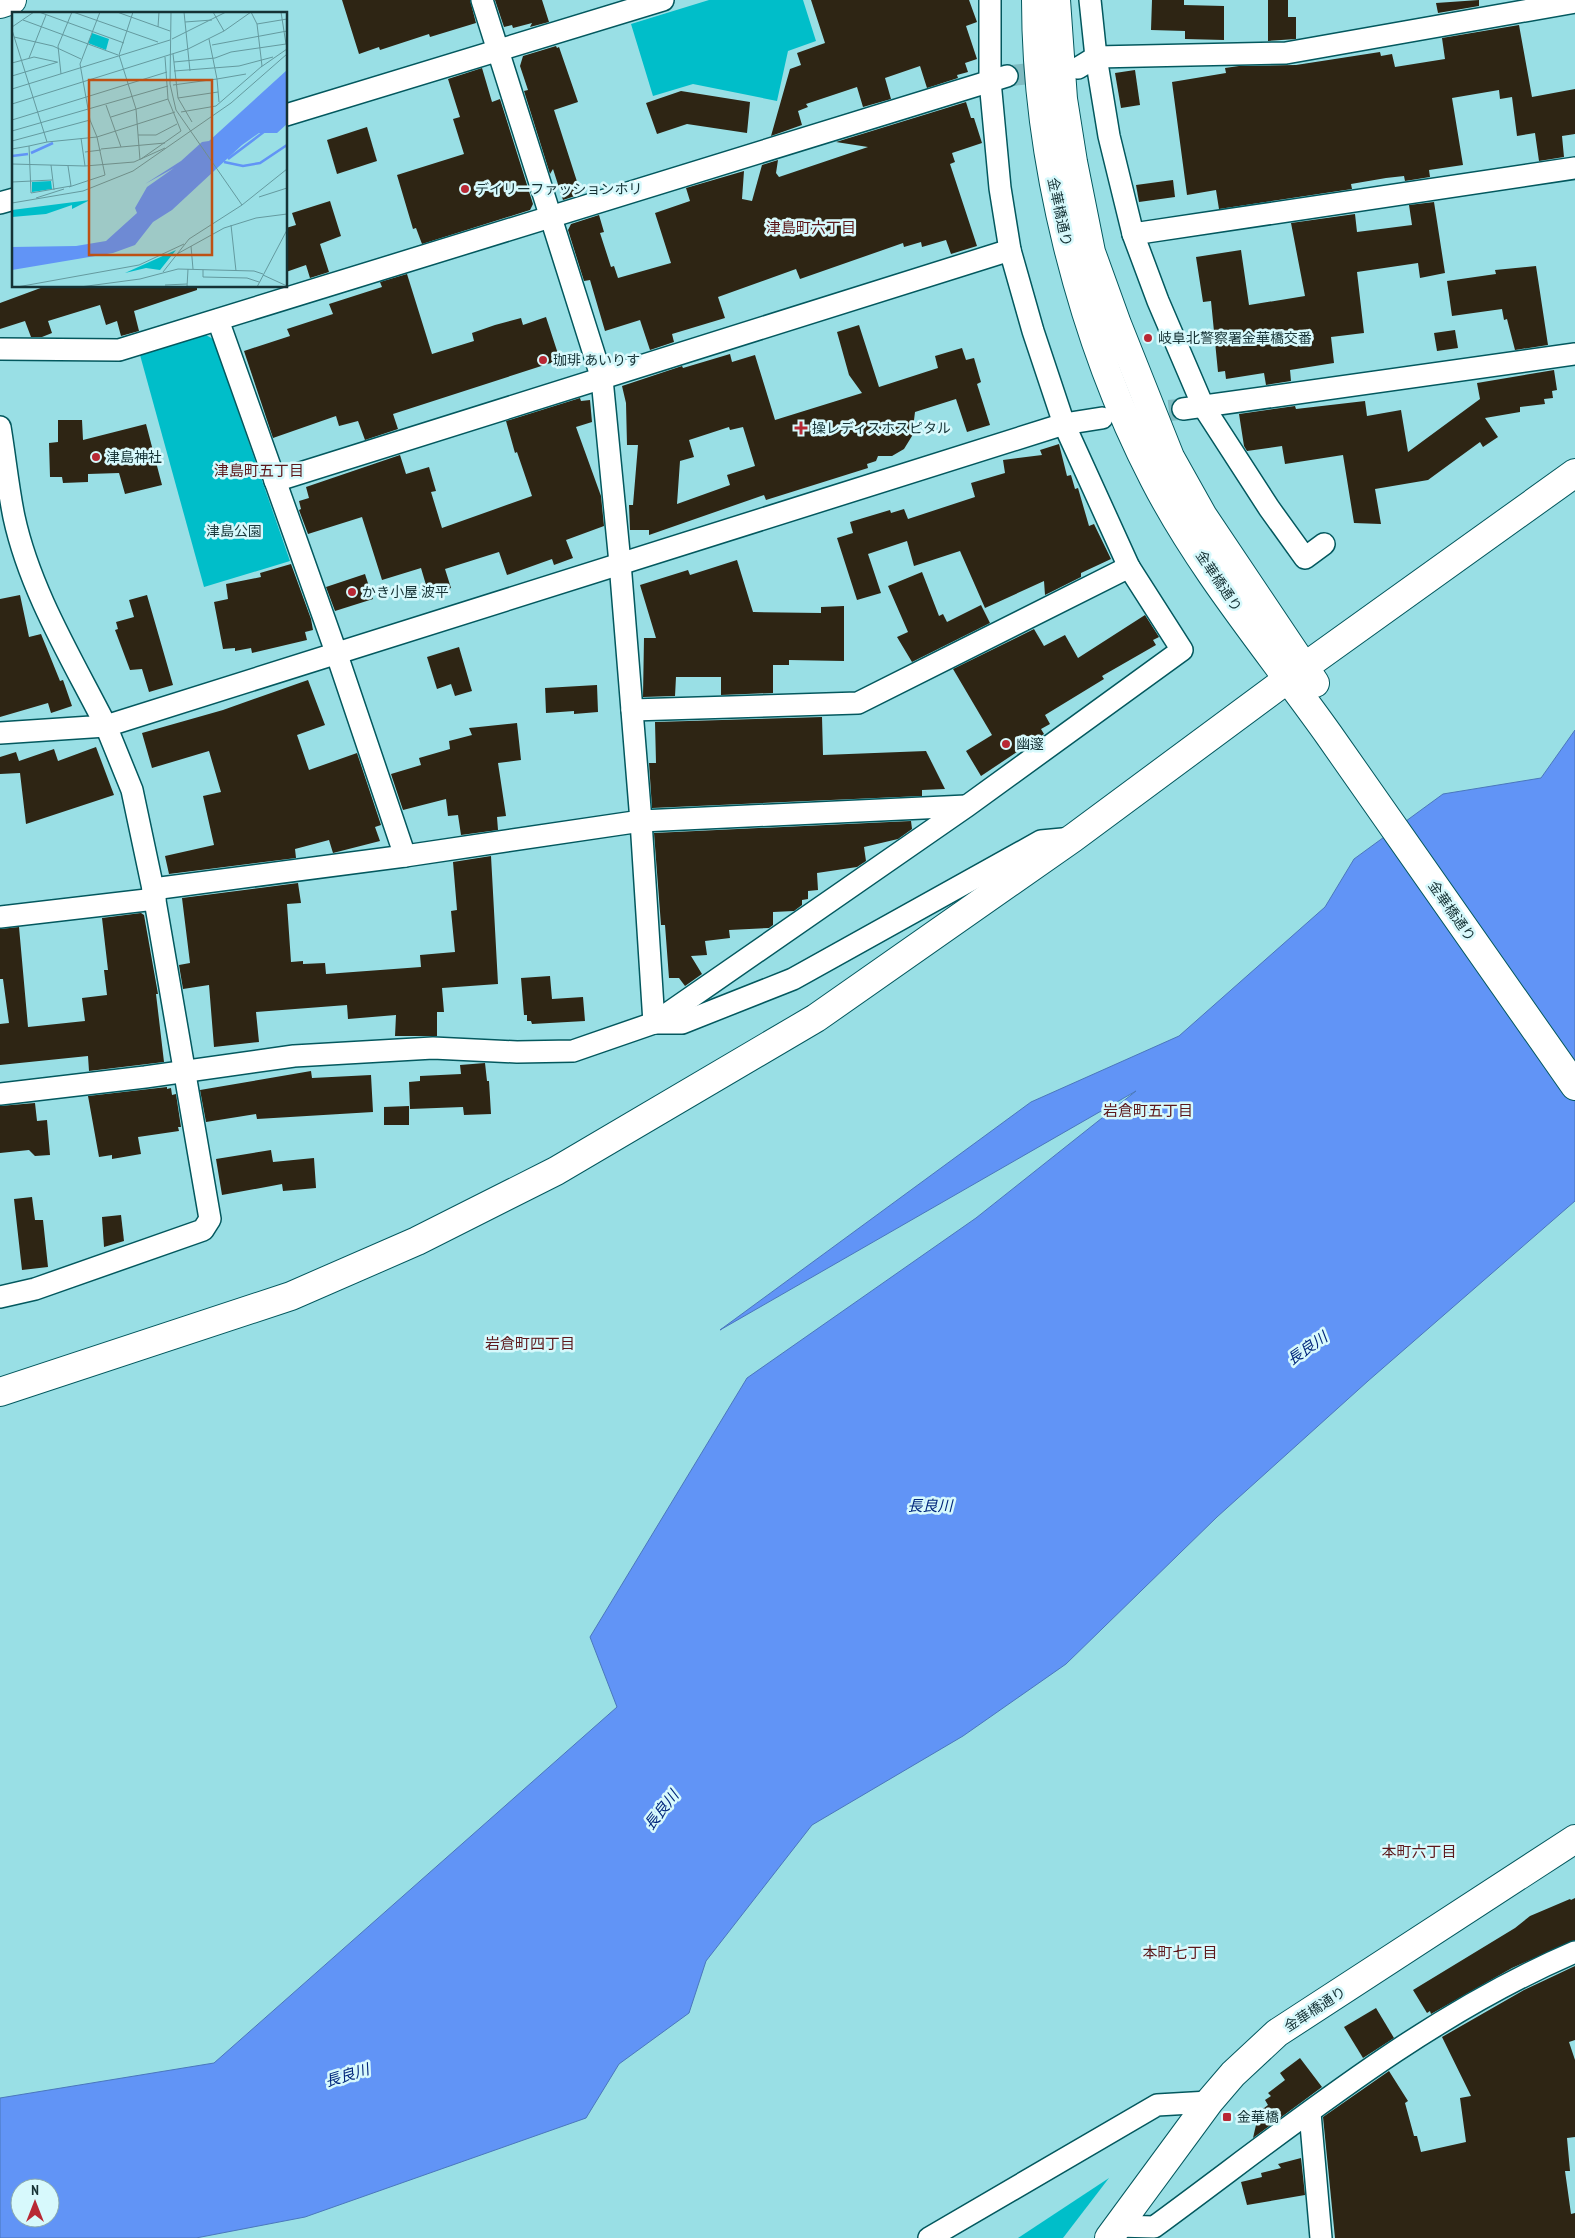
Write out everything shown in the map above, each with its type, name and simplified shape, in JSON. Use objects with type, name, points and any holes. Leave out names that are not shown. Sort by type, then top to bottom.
[{"type":"street","points":[[0,4],[12,0]]},
{"type":"street","points":[[482,0],[602,378],[620,563],[641,821],[654,1023]]},
{"type":"street","points":[[288,114],[663,0]]},
{"type":"street","points":[[0,1094],[294,1056],[423,1049],[517,1052],[573,1051],[654,1023],[967,806],[1182,650],[1129,568],[1064,424],[1033,331],[1010,250],[1000,188],[999,78],[990,0]]},
{"type":"street","name":"金華橋通り","points":[[1036,0],[1036,50],[1051,166],[1070,258],[1111,384],[1154,480],[1216,581],[1297,672]]},
{"type":"street","name":"金華橋通り","points":[[1056,0],[1063,98],[1073,162],[1091,252],[1170,457],[1203,516],[1316,702],[1575,1086]]},
{"type":"street","points":[[1090,0],[1087,62],[1110,136],[1133,234],[1158,301],[1193,407],[1305,558],[1324,544]]},
{"type":"street","points":[[1087,62],[1286,53],[1575,2]]},
{"type":"street","points":[[0,349],[119,350],[999,78]]},
{"type":"street","points":[[1133,234],[1575,168]]},
{"type":"street","points":[[275,481],[1010,250]]},
{"type":"street","points":[[218,320],[336,652],[404,856]]},
{"type":"street","points":[[1193,407],[1575,354]]},
{"type":"street","points":[[0,733],[106,726],[1064,424],[1102,418]]},
{"type":"street","points":[[0,427],[7,519],[44,603],[106,726],[132,790],[154,894],[210,1219],[203,1230],[35,1289],[0,1297]]},
{"type":"street","points":[[0,1392],[291,1296],[417,1241],[556,1171],[816,1018],[1073,838],[1297,672],[1575,473]]},
{"type":"street","points":[[632,710],[858,703],[1129,568]]},
{"type":"street","name":"金華橋通り","points":[[1316,702],[1575,1055]]},
{"type":"street","points":[[0,918],[641,821],[967,806]]},
{"type":"street","points":[[654,1023],[682,1023],[793,979],[1041,841],[1073,838]]},
{"type":"street","name":"金華橋通り","points":[[1113,2232],[1209,2102],[1233,2074],[1277,2033],[1575,1839]]},
{"type":"street","points":[[1113,2232],[1154,2227],[1386,2059],[1476,2002],[1575,1952]]},
{"type":"street","points":[[929,2238],[1157,2105],[1209,2102]]},
{"type":"street","points":[[1310,2113],[1321,2238]]},
{"type":"green space","points":[[709,0],[803,0],[816,41],[788,51],[777,101],[693,84],[653,96],[631,24]]},
{"type":"green space","name":"津島公園","points":[[206,335],[213,339],[290,561],[204,587],[140,355]]},
{"type":"green space","points":[[1109,2178],[1063,2238],[1018,2238]]},
{"type":"water","name":"長良川","points":[[1575,730],[1575,1201],[1368,1381],[1217,1517],[1066,1664],[963,1736],[812,1825],[706,1961],[689,2013],[619,2064],[586,2118],[305,2217],[196,2238],[0,2238],[0,2098],[214,2063],[617,1707],[590,1637],[747,1378],[976,1218],[1136,1091],[720,1330],[1031,1102],[1179,1036],[1325,907],[1354,859],[1443,794],[1541,778]]},
{"type":"building","points":[[342,0],[470,0],[476,23],[430,37],[429,34],[380,50],[379,47],[359,54]]},
{"type":"building","points":[[495,0],[542,0],[549,22],[530,27],[532,23],[513,28],[512,25],[504,27]]},
{"type":"building","points":[[811,0],[969,0],[977,22],[966,26],[977,59],[965,63],[968,72],[957,75],[958,78],[927,88],[920,66],[885,78],[891,99],[863,107],[857,87],[806,104],[808,107],[798,111],[802,125],[771,136],[790,69],[801,65],[797,53],[825,43]]},
{"type":"building","points":[[1152,0],[1184,0],[1184,5],[1224,6],[1224,40],[1185,39],[1185,31],[1151,30]]},
{"type":"building","points":[[1268,0],[1288,0],[1288,17],[1296,17],[1296,39],[1268,41]]},
{"type":"building","points":[[1479,0],[1479,6],[1438,13],[1436,3]]},
{"type":"building","points":[[1519,25],[1532,97],[1575,89],[1575,134],[1562,136],[1564,157],[1539,161],[1535,133],[1517,136],[1512,97],[1500,99],[1499,90],[1452,98],[1463,165],[1429,170],[1430,177],[1405,181],[1404,176],[1386,178],[1351,184],[1352,189],[1219,209],[1216,190],[1187,195],[1172,82],[1226,73],[1225,68],[1296,65],[1380,52],[1381,56],[1392,54],[1395,67],[1445,59],[1442,38]]},
{"type":"building","points":[[556,46],[557,48],[559,47],[578,102],[554,110],[581,194],[563,200],[553,169],[550,174],[524,91],[528,90],[520,66],[523,56]]},
{"type":"building","name":"デイリーファッションホリ","points":[[482,68],[492,102],[500,99],[533,204],[530,210],[422,244],[416,228],[413,229],[397,175],[464,154],[453,119],[460,117],[448,79]]},
{"type":"building","points":[[1135,70],[1140,105],[1121,108],[1115,73]]},
{"type":"building","points":[[681,91],[750,102],[747,133],[687,124],[657,134],[646,103]]},
{"type":"building","points":[[966,102],[971,118],[974,118],[982,143],[952,153],[955,162],[950,164],[977,246],[951,254],[946,240],[922,247],[921,242],[904,247],[903,243],[800,279],[796,269],[718,297],[725,318],[672,334],[674,342],[650,350],[640,320],[605,331],[590,280],[584,281],[568,230],[571,224],[599,215],[604,232],[600,233],[611,267],[614,266],[618,278],[671,263],[655,213],[690,201],[686,188],[744,171],[742,199],[752,201],[762,165],[778,160],[776,173],[779,177],[868,147],[836,142]]},
{"type":"building","points":[[367,127],[377,161],[337,174],[327,140]]},
{"type":"building","points":[[1173,180],[1175,197],[1139,202],[1136,185]]},
{"type":"building","points":[[330,201],[341,236],[320,244],[329,272],[310,278],[306,265],[288,271],[288,227],[296,225],[292,213]]},
{"type":"building","points":[[1434,202],[1445,273],[1420,278],[1418,263],[1357,272],[1364,333],[1331,337],[1334,363],[1290,370],[1291,381],[1266,385],[1264,373],[1226,379],[1225,371],[1218,372],[1211,301],[1203,302],[1196,257],[1241,250],[1249,305],[1305,296],[1291,223],[1355,214],[1357,232],[1412,225],[1409,205]]},
{"type":"building","points":[[1536,266],[1548,345],[1515,350],[1507,319],[1504,320],[1502,309],[1452,316],[1447,281],[1496,274],[1495,270]]},
{"type":"building","points":[[407,274],[432,354],[474,341],[472,333],[495,325],[521,318],[523,325],[546,317],[560,360],[393,414],[398,429],[365,440],[358,421],[339,426],[336,416],[273,438],[244,351],[290,336],[287,329],[333,314],[329,304],[382,287],[380,282]]},
{"type":"building","points":[[41,288],[197,288],[197,290],[134,311],[139,331],[121,336],[117,321],[106,325],[100,305],[48,321],[52,333],[42,337],[31,337],[25,321],[0,329],[0,303]]},
{"type":"building","points":[[859,325],[879,387],[938,368],[935,356],[962,348],[966,360],[974,358],[981,382],[977,384],[990,425],[967,432],[956,399],[915,412],[912,436],[904,449],[892,456],[878,456],[876,461],[867,464],[868,468],[766,500],[764,495],[649,535],[649,530],[630,530],[629,505],[633,505],[638,445],[627,445],[626,403],[622,386],[682,366],[683,368],[730,354],[732,362],[755,355],[775,420],[862,393],[849,375],[837,332]],"holes":[[[729,427],[730,430],[743,427],[755,466],[727,475],[730,485],[677,504],[680,461],[694,457],[689,440]]]},
{"type":"building","points":[[1455,330],[1458,348],[1437,351],[1434,333]]},
{"type":"building","points":[[1554,370],[1557,390],[1552,391],[1553,398],[1544,399],[1545,404],[1520,407],[1520,412],[1485,418],[1498,437],[1483,447],[1480,442],[1428,480],[1375,489],[1381,524],[1354,523],[1343,455],[1285,464],[1282,446],[1247,451],[1244,446],[1239,414],[1295,406],[1296,409],[1365,401],[1367,416],[1401,410],[1408,452],[1480,399],[1477,383]]},
{"type":"building","points":[[580,398],[581,401],[590,400],[592,422],[576,427],[601,496],[604,526],[566,540],[573,558],[554,565],[552,559],[507,575],[499,552],[445,569],[451,588],[429,595],[421,568],[382,580],[362,517],[308,534],[299,510],[301,509],[299,501],[309,498],[306,487],[400,455],[406,474],[429,467],[436,491],[431,492],[442,528],[532,496],[517,452],[515,453],[506,421]]},
{"type":"building","points":[[58,420],[82,420],[83,440],[146,424],[162,485],[125,494],[119,473],[88,474],[88,482],[63,483],[62,477],[50,477],[49,443],[58,442]]},
{"type":"building","points":[[1059,444],[1067,476],[1071,475],[1075,489],[1078,488],[1089,526],[1094,524],[1111,559],[1081,573],[1081,577],[1045,595],[1044,581],[985,608],[960,551],[914,566],[907,541],[868,554],[881,593],[857,600],[837,538],[853,533],[850,522],[890,510],[891,513],[904,509],[908,519],[975,497],[971,483],[1005,473],[1003,460],[1042,455],[1040,450]]},
{"type":"building","points":[[737,560],[753,612],[821,613],[821,607],[844,606],[844,661],[789,660],[789,665],[773,665],[773,693],[721,695],[721,677],[676,677],[675,696],[643,697],[644,638],[656,638],[640,585],[688,570],[690,575]]},
{"type":"building","points":[[291,564],[311,619],[313,630],[305,632],[307,640],[252,653],[251,648],[235,651],[235,648],[223,649],[214,602],[228,599],[226,584],[261,577],[260,573]]},
{"type":"building","points":[[922,572],[939,616],[943,614],[947,622],[981,605],[990,623],[912,662],[897,637],[908,632],[888,586]]},
{"type":"building","name":"かき小屋 波平","points":[[365,574],[373,599],[335,611],[326,587]]},
{"type":"building","points":[[20,595],[29,637],[41,634],[60,681],[63,680],[72,706],[51,713],[48,703],[0,717],[0,599]]},
{"type":"building","points":[[147,595],[173,685],[149,692],[142,669],[130,670],[115,630],[118,629],[116,622],[134,617],[129,600]]},
{"type":"building","points":[[1145,615],[1159,637],[1153,640],[1156,645],[1102,676],[1104,679],[1045,715],[1050,724],[1041,729],[1044,734],[981,776],[966,751],[992,735],[953,669],[1034,629],[1044,646],[1065,635],[1078,658]]},
{"type":"building","points":[[459,647],[472,691],[455,696],[451,684],[437,689],[427,657]]},
{"type":"building","points":[[308,680],[325,725],[297,735],[309,770],[357,753],[381,825],[375,827],[380,841],[333,853],[329,840],[295,849],[296,858],[169,874],[165,856],[214,845],[203,796],[221,792],[209,751],[152,768],[142,733],[223,710]]},
{"type":"building","points":[[597,685],[598,712],[574,714],[574,711],[546,713],[545,688]]},
{"type":"building","points":[[822,717],[823,755],[926,751],[945,789],[922,790],[922,796],[652,808],[649,763],[656,763],[655,722]]},
{"type":"building","points":[[517,723],[521,760],[498,763],[506,816],[497,817],[498,830],[461,835],[458,815],[448,816],[446,799],[403,810],[391,774],[421,765],[419,758],[450,749],[449,741],[472,735],[469,728]]},
{"type":"building","points":[[96,747],[114,795],[26,824],[20,773],[0,774],[0,757],[16,752],[19,761],[54,749],[58,761]]},
{"type":"building","points":[[911,821],[912,829],[898,839],[864,847],[866,861],[857,867],[817,873],[818,890],[808,891],[808,899],[802,900],[802,905],[794,911],[773,912],[773,925],[769,928],[729,930],[730,938],[705,941],[707,955],[691,956],[702,974],[685,986],[679,978],[669,978],[665,925],[661,925],[654,833]]},
{"type":"building","points":[[491,856],[498,984],[442,988],[444,1012],[437,1012],[437,1036],[395,1036],[396,1015],[348,1019],[347,1005],[256,1012],[259,1042],[214,1047],[209,985],[183,989],[179,965],[190,963],[182,898],[298,883],[301,903],[287,904],[291,962],[303,961],[303,964],[325,963],[326,974],[421,967],[420,955],[455,952],[451,911],[457,910],[453,862]]},
{"type":"building","points":[[141,913],[144,915],[158,994],[156,994],[164,1062],[89,1071],[88,1056],[0,1065],[0,1024],[9,1023],[3,979],[0,979],[0,929],[19,927],[28,1027],[85,1021],[82,998],[107,995],[104,970],[108,970],[102,918]]},
{"type":"building","points":[[550,976],[552,999],[583,997],[585,1021],[532,1024],[531,1021],[527,1021],[527,1015],[524,1015],[521,978]]},
{"type":"building","points":[[485,1063],[487,1081],[489,1081],[491,1114],[464,1115],[463,1107],[410,1109],[409,1082],[420,1081],[420,1076],[461,1074],[460,1065]]},
{"type":"building","points":[[311,1071],[312,1078],[371,1075],[373,1112],[257,1119],[256,1114],[206,1122],[200,1090]]},
{"type":"building","points":[[167,1087],[167,1089],[171,1088],[172,1095],[176,1094],[181,1127],[178,1127],[179,1131],[138,1137],[141,1154],[112,1159],[112,1155],[99,1157],[88,1096]]},
{"type":"building","points":[[35,1103],[37,1121],[47,1120],[50,1155],[35,1156],[29,1150],[0,1153],[0,1106]]},
{"type":"building","points":[[409,1106],[409,1125],[384,1125],[384,1107]]},
{"type":"building","points":[[271,1150],[273,1162],[314,1158],[316,1188],[283,1191],[282,1184],[222,1195],[216,1159]]},
{"type":"building","points":[[32,1197],[35,1220],[43,1220],[48,1267],[22,1270],[14,1199]]},
{"type":"building","points":[[121,1215],[124,1241],[104,1247],[102,1217]]},
{"type":"building","points":[[1575,1898],[1575,1940],[1512,1968],[1431,2014],[1430,2011],[1427,2013],[1413,1990],[1515,1928],[1530,1916]]},
{"type":"building","points":[[1575,1966],[1575,2040],[1569,2042],[1575,2060],[1575,2137],[1567,2138],[1570,2171],[1565,2171],[1571,2214],[1575,2213],[1575,2238],[1335,2238],[1323,2117],[1389,2071],[1408,2101],[1405,2103],[1414,2136],[1417,2136],[1421,2152],[1466,2142],[1460,2098],[1471,2096],[1442,2037],[1524,1990]]},
{"type":"building","points":[[1376,2008],[1394,2038],[1363,2058],[1344,2027]]},
{"type":"building","points":[[1300,2058],[1322,2087],[1253,2138],[1259,2112],[1268,2105],[1265,2100],[1271,2096],[1268,2093],[1285,2080],[1280,2073]]},
{"type":"building","points":[[1301,2158],[1305,2195],[1247,2205],[1241,2182],[1262,2177],[1261,2173],[1281,2168],[1278,2164]]},
{"type":"tunnel","points":[[1007,76],[1054,71]]},
{"type":"tunnel","points":[[1137,414],[1183,409]]},
{"type":"place","name":"デイリーファッションホリ","points":[[465,189]]},
{"type":"place","name":"岐阜北警察署金華橋交番","points":[[1148,338]]},
{"type":"place","name":"珈琲 あいりす","points":[[543,360]]},
{"type":"place","name":"操レディスホスピタル","points":[[801,428]]},
{"type":"place","name":"津島神社","points":[[96,457]]},
{"type":"place","name":"かき小屋 波平","points":[[352,592]]},
{"type":"place","name":"幽邃","points":[[1006,744]]},
{"type":"place","name":"金華橋","points":[[1227,2117]]},
{"type":"district","name":"津島町六丁目","points":[[811,227]]},
{"type":"district","name":"津島町五丁目","points":[[259,470]]},
{"type":"district","name":"岩倉町五丁目","points":[[1148,1110]]},
{"type":"district","name":"岩倉町四丁目","points":[[530,1343]]},
{"type":"district","name":"本町六丁目","points":[[1419,1851]]},
{"type":"district","name":"本町七丁目","points":[[1180,1952]]}]
